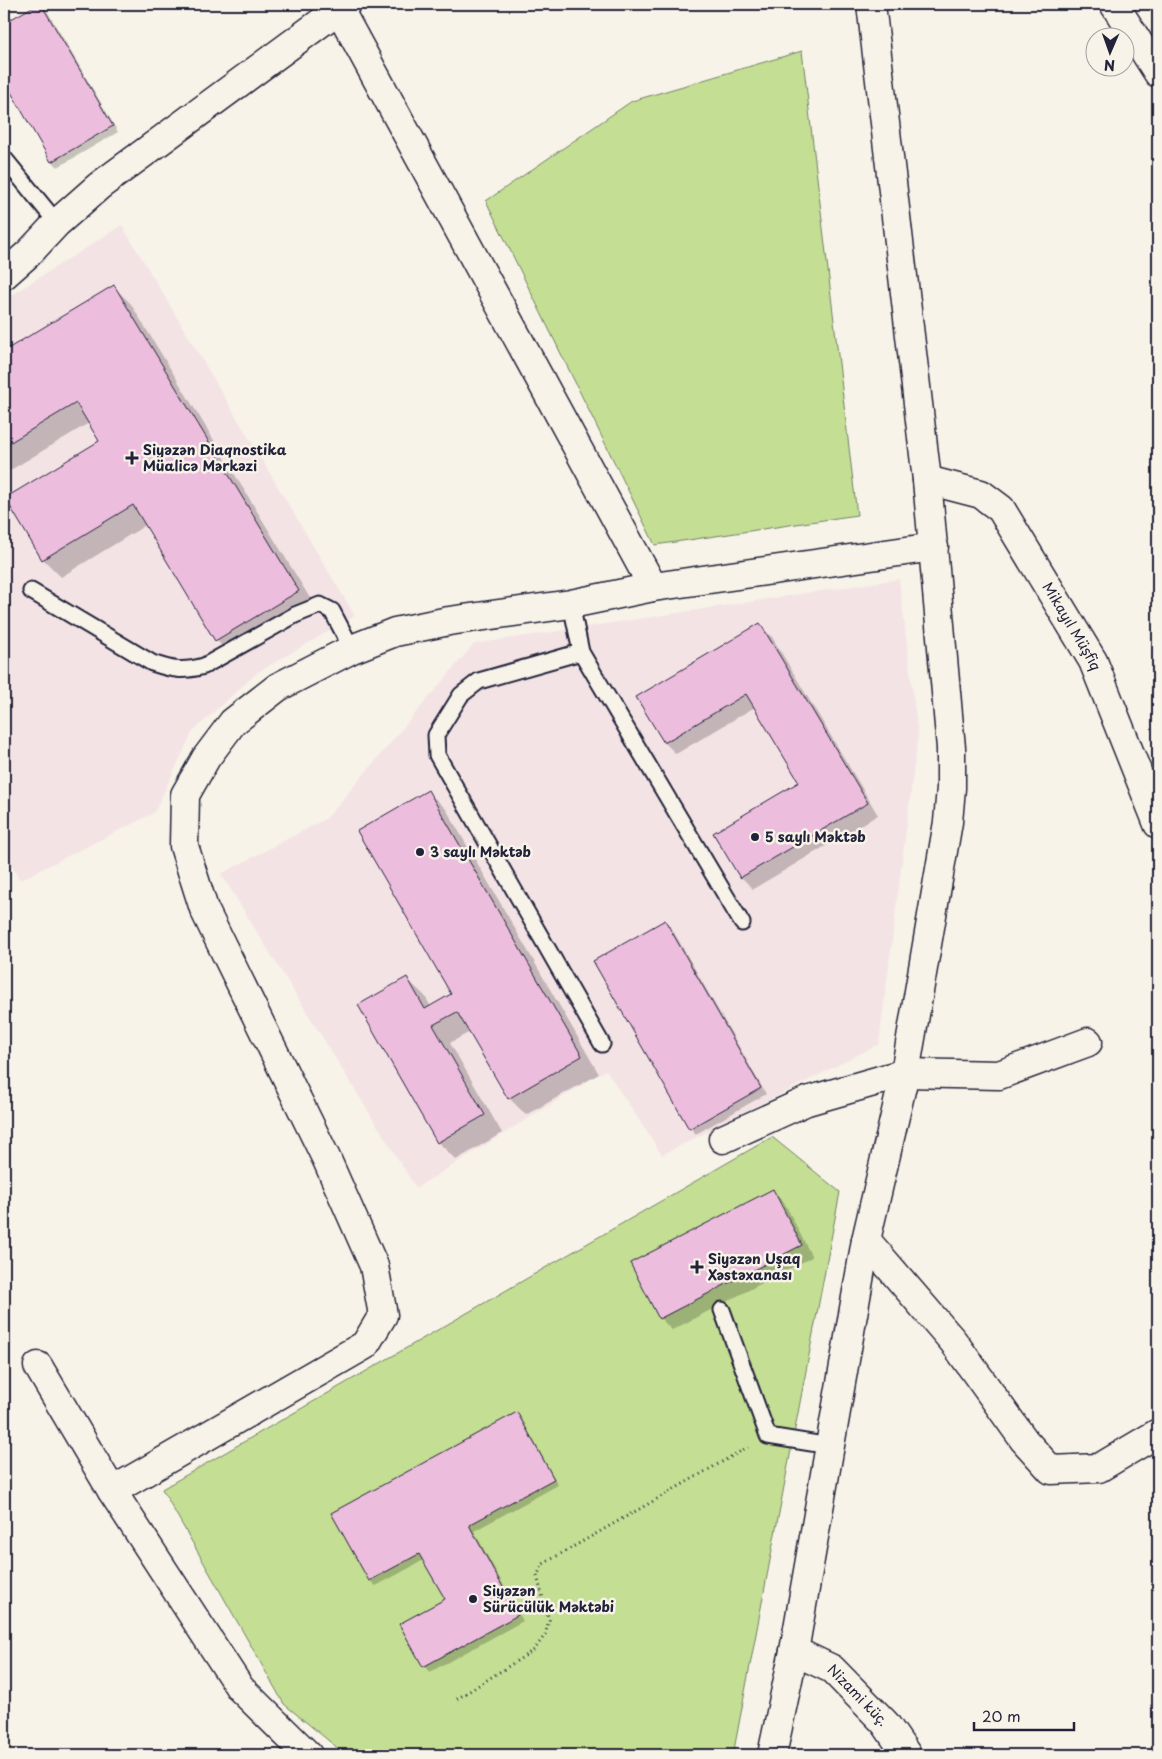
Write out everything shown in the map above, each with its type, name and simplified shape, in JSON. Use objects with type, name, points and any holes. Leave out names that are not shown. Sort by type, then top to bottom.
[{"type":"street","points":[[772,1755],[794,1651],[866,1240],[905,1073],[948,822],[951,788],[951,748],[934,548],[871,4]]},
{"type":"street","points":[[1114,4],[1158,73]]},
{"type":"street","points":[[4,275],[29,253],[57,223],[99,186],[342,7],[654,587]]},
{"type":"street","name":"Mikayıl Müşfiq","points":[[927,480],[981,494],[1001,510],[1093,661],[1158,824]]},
{"type":"street","points":[[112,1491],[365,1345],[383,1315],[374,1266],[327,1160],[204,910],[184,846],[185,795],[206,758],[233,722],[278,687],[352,649],[395,632],[449,621],[571,604],[654,587],[934,548]]},
{"type":"street","points":[[723,1139],[808,1101],[905,1073],[999,1075],[1088,1042]]},
{"type":"street","points":[[866,1240],[953,1341],[1024,1440],[1051,1470],[1099,1468],[1158,1433]]},
{"type":"street","points":[[38,1366],[112,1491],[240,1688],[308,1755]]},
{"type":"street","name":"Nizami küç.","points":[[794,1651],[832,1669],[885,1722],[907,1755]]},
{"type":"lane","points":[[4,158],[57,223]]},
{"type":"lane","points":[[30,591],[152,663],[172,670],[188,670],[204,666],[295,615],[320,605],[332,611],[352,649]]},
{"type":"lane","points":[[571,604],[580,652],[742,923]]},
{"type":"lane","points":[[580,652],[479,681],[461,695],[436,735],[437,755],[602,1044]]},
{"type":"lane","points":[[722,1310],[768,1436],[830,1446]]},
{"type":"path","points":[[457,1699],[534,1650],[545,1635],[549,1620],[537,1576],[543,1564],[768,1436]]},
{"type":"shaded area","name":"Siyəzən Diaqnostika Müalicə Mərkəzi","points":[[122,225],[355,616],[258,672],[193,731],[154,813],[20,880],[4,854],[4,300]]},
{"type":"shaded area","points":[[899,579],[918,735],[879,1044],[662,1155],[606,1070],[416,1188],[221,874],[327,818],[474,644]]},
{"type":"green space","points":[[802,51],[857,515],[655,545],[486,201],[632,101]]},
{"type":"green space","points":[[772,1137],[840,1192],[733,1755],[346,1755],[284,1704],[162,1489]]},
{"type":"building","points":[[41,4],[113,126],[51,162],[4,80],[4,23]]},
{"type":"building","points":[[114,285],[299,591],[215,641],[133,505],[42,560],[5,498],[99,441],[76,403],[4,446],[4,351]]},
{"type":"building","points":[[760,623],[868,803],[740,878],[713,833],[799,782],[746,694],[664,743],[636,697]]},
{"type":"building","points":[[428,790],[582,1056],[508,1099],[457,1012],[433,1025],[485,1115],[437,1143],[358,1005],[407,977],[425,1009],[451,994],[357,831]]},
{"type":"building","points":[[665,920],[761,1088],[689,1129],[593,961]]},
{"type":"building","points":[[773,1189],[802,1245],[659,1319],[630,1263]]},
{"type":"building","points":[[517,1412],[554,1479],[469,1525],[518,1615],[423,1667],[399,1624],[445,1599],[419,1554],[369,1581],[331,1513]]},
{"type":"place","name":"Siyəzən Diaqnostika Müalicə Mərkəzi","points":[[132,458]]},
{"type":"place","name":"5 saylı Məktəb","points":[[755,837]]},
{"type":"place","name":"3 saylı Məktəb","points":[[420,852]]},
{"type":"place","name":"Siyəzən Uşaq Xəstəxanası","points":[[697,1267]]},
{"type":"place","name":"Siyəzən Sürücülük Məktəbi","points":[[473,1599]]}]
